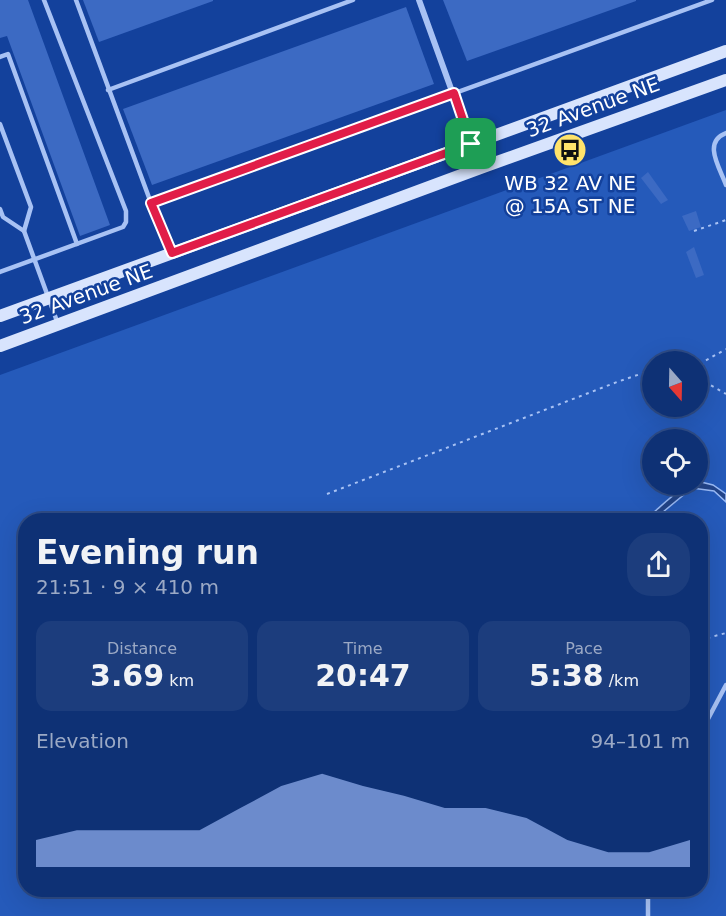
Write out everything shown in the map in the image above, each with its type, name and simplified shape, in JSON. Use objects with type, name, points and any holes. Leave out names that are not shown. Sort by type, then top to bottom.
[{"type":"main road","name":"32 Avenue NE","points":[[0,316],[726,51]]},
{"type":"main road","name":"32 Avenue NE","points":[[0,346],[483,167],[726,80]]},
{"type":"street","points":[[419,0],[471,144],[483,167]]},
{"type":"lane","points":[[0,272],[123,227],[126,222],[126,211],[44,0]]},
{"type":"lane","points":[[76,0],[108,90],[172,253]]},
{"type":"lane","points":[[108,90],[353,0]]},
{"type":"lane","points":[[151,203],[712,0]]},
{"type":"lane","points":[[0,57],[8,54],[77,244]]},
{"type":"lane","points":[[0,124],[31,207],[24,231],[58,325]]},
{"type":"lane","points":[[726,133],[715,140],[712,148],[726,185]]},
{"type":"lane","points":[[0,209],[3,217],[24,231]]},
{"type":"lane","points":[[708,719],[726,685]]},
{"type":"lane","points":[[648,897],[648,916]]},
{"type":"path","points":[[694,231],[726,220]]},
{"type":"path","points":[[708,359],[726,349]]},
{"type":"path","points":[[327,494],[642,373]]},
{"type":"path","points":[[708,384],[726,394]]},
{"type":"path","points":[[708,638],[726,633]]},
{"type":"shaded area","points":[[726,110],[726,916],[0,916],[0,375]]},
{"type":"shaded area","points":[[708,484],[726,494],[726,502],[714,491],[708,490]]},
{"type":"shaded area","points":[[675,495],[684,495],[662,513],[653,513]]},
{"type":"building","points":[[0,0],[28,0],[110,225],[80,236],[7,36],[0,38]]},
{"type":"building","points":[[83,0],[213,0],[213,1],[99,42]]},
{"type":"building","points":[[443,0],[636,0],[636,1],[467,61]]},
{"type":"building","points":[[406,7],[434,84],[152,185],[123,109]]},
{"type":"building","points":[[648,172],[668,200],[661,204],[641,178]]},
{"type":"building","points":[[696,211],[701,227],[689,231],[682,216]]},
{"type":"building","points":[[694,247],[704,275],[696,278],[686,252]]},
{"type":"place","name":"WB 32 AV NE @ 15A ST NE","points":[[570,150]]},
{"type":"route","points":[[454,93],[471,144],[172,253],[151,203],[454,93]]}]
